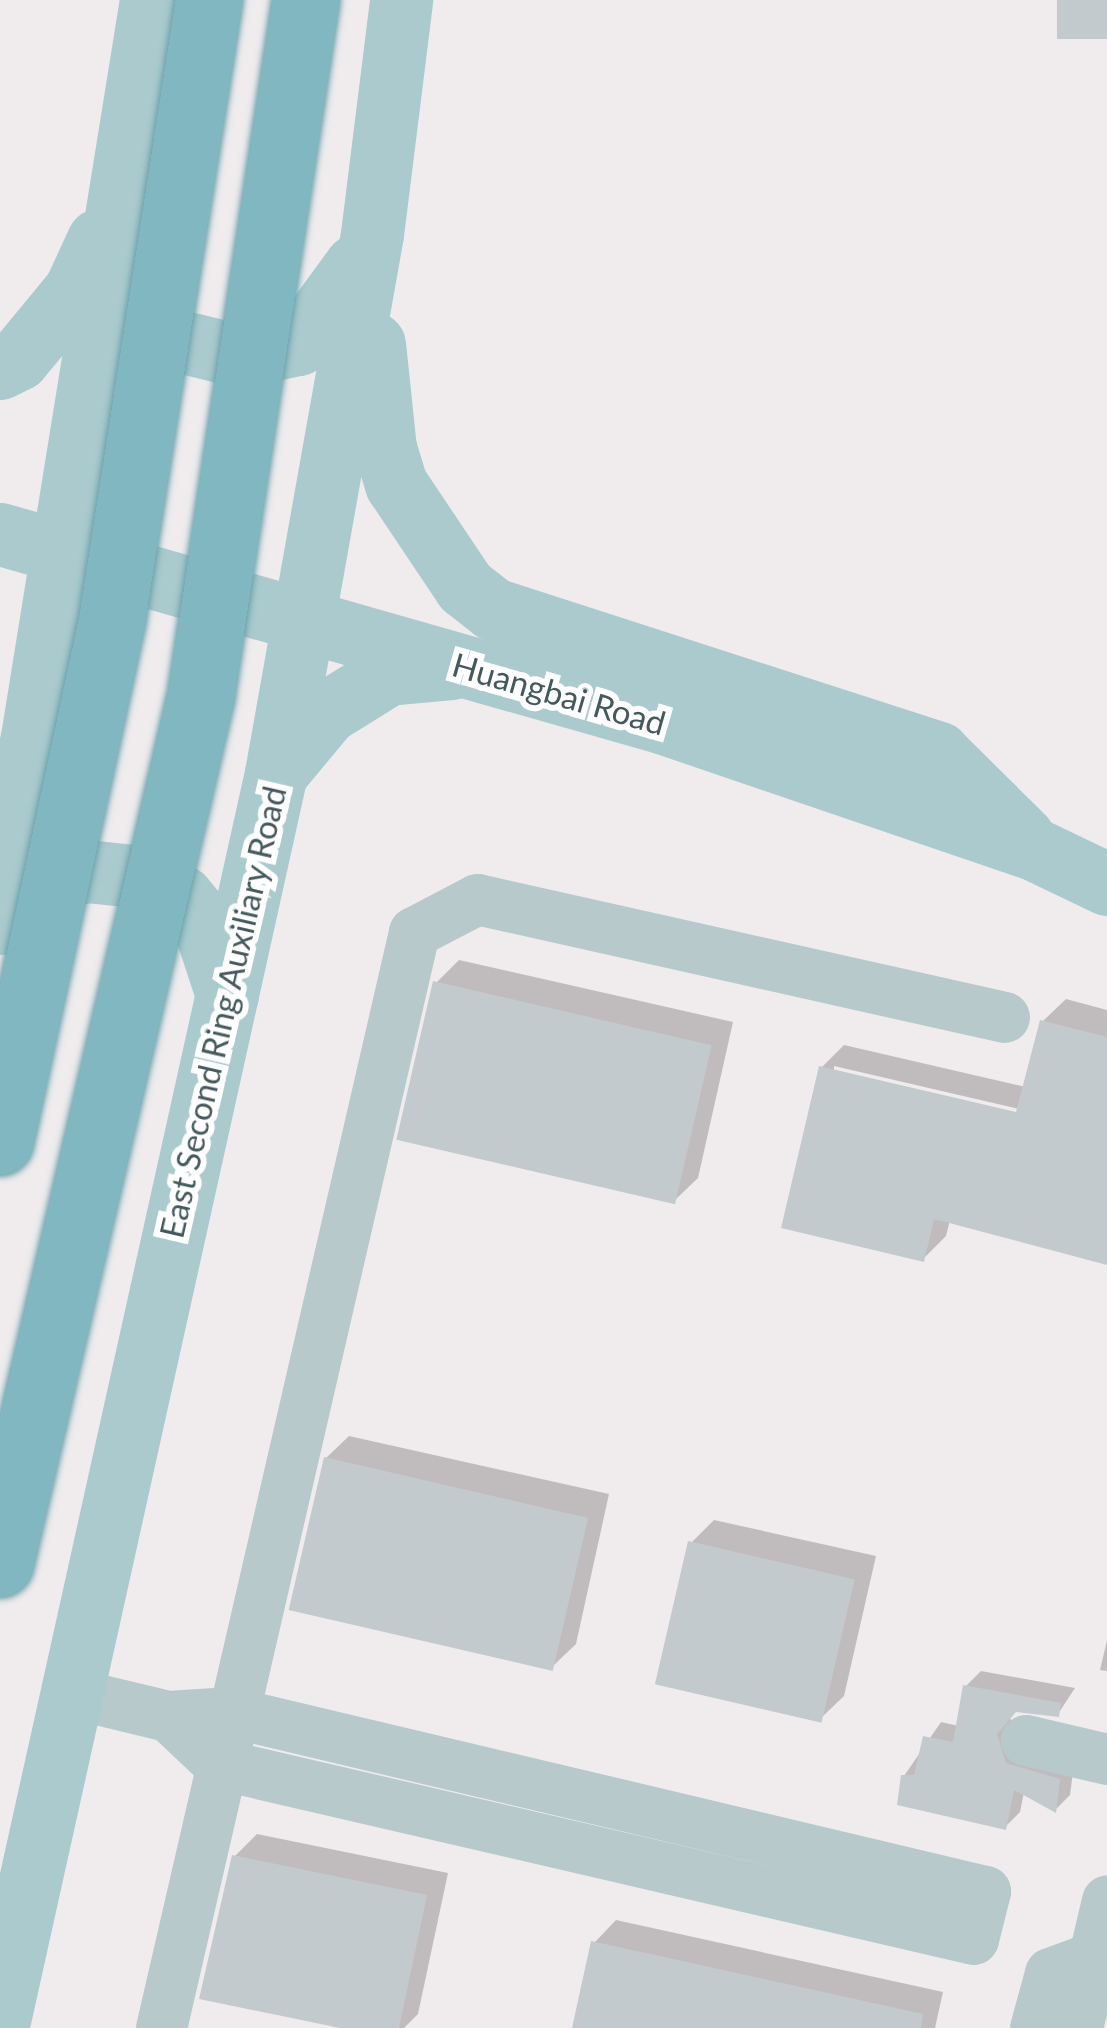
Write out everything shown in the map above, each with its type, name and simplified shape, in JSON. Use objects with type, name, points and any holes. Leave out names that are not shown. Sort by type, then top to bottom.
[{"type":"highway","points":[[0,1142],[112,621],[209,0]]},
{"type":"highway","points":[[0,1564],[201,697],[306,0]]},
{"type":"main road","points":[[2,868],[62,553],[151,0]]},
{"type":"main road","name":"East Second Ring Auxiliary Road","points":[[0,2016],[276,773],[372,234],[400,0]]},
{"type":"main road","points":[[122,189],[124,268],[144,307],[171,339],[213,355],[280,353],[298,344],[343,292],[372,234]]},
{"type":"main road","points":[[0,368],[17,359],[75,290],[122,189]]},
{"type":"main road","points":[[372,234],[385,448],[410,509],[465,586],[532,626],[938,753],[1034,849]]},
{"type":"main road","name":"Huangbai Road","points":[[0,534],[662,722],[1034,849],[1107,884]]},
{"type":"main road","points":[[276,773],[327,712],[388,674],[464,667]]},
{"type":"main road","points":[[0,776],[2,868]]},
{"type":"main road","points":[[0,923],[18,898],[56,877],[104,870],[143,877],[182,897],[202,922],[227,995]]},
{"type":"street","points":[[161,2028],[230,1712],[414,932],[477,899],[1004,1017]]},
{"type":"street","points":[[72,1693],[168,1716],[230,1712],[985,1891],[973,1939],[219,1764],[168,1716]]},
{"type":"street","points":[[1026,1739],[1107,1759]]},
{"type":"street","points":[[1077,2028],[1088,1959],[1107,1900]]},
{"type":"street","points":[[1035,2028],[1050,1973],[1088,1959]]},
{"type":"building","points":[[1057,0],[1107,0],[1107,39],[1057,39]]},
{"type":"building","points":[[433,981],[712,1045],[675,1204],[396,1140]]},
{"type":"building","points":[[1040,1020],[1107,1037],[1107,1265],[934,1219],[924,1262],[781,1228],[819,1066],[1016,1112]]},
{"type":"building","points":[[324,1457],[588,1518],[553,1671],[289,1610]]},
{"type":"building","points":[[688,1541],[855,1579],[822,1723],[655,1684]]},
{"type":"building","points":[[963,1685],[1061,1703],[1059,1717],[1016,1712],[997,1734],[1006,1763],[1060,1779],[1056,1813],[1014,1790],[1006,1830],[897,1805],[901,1775],[914,1775],[923,1736],[953,1742]]},
{"type":"building","points":[[232,1855],[427,1895],[399,2028],[340,2028],[199,1999]]},
{"type":"building","points":[[591,1941],[923,2014],[921,2028],[572,2028]]}]
